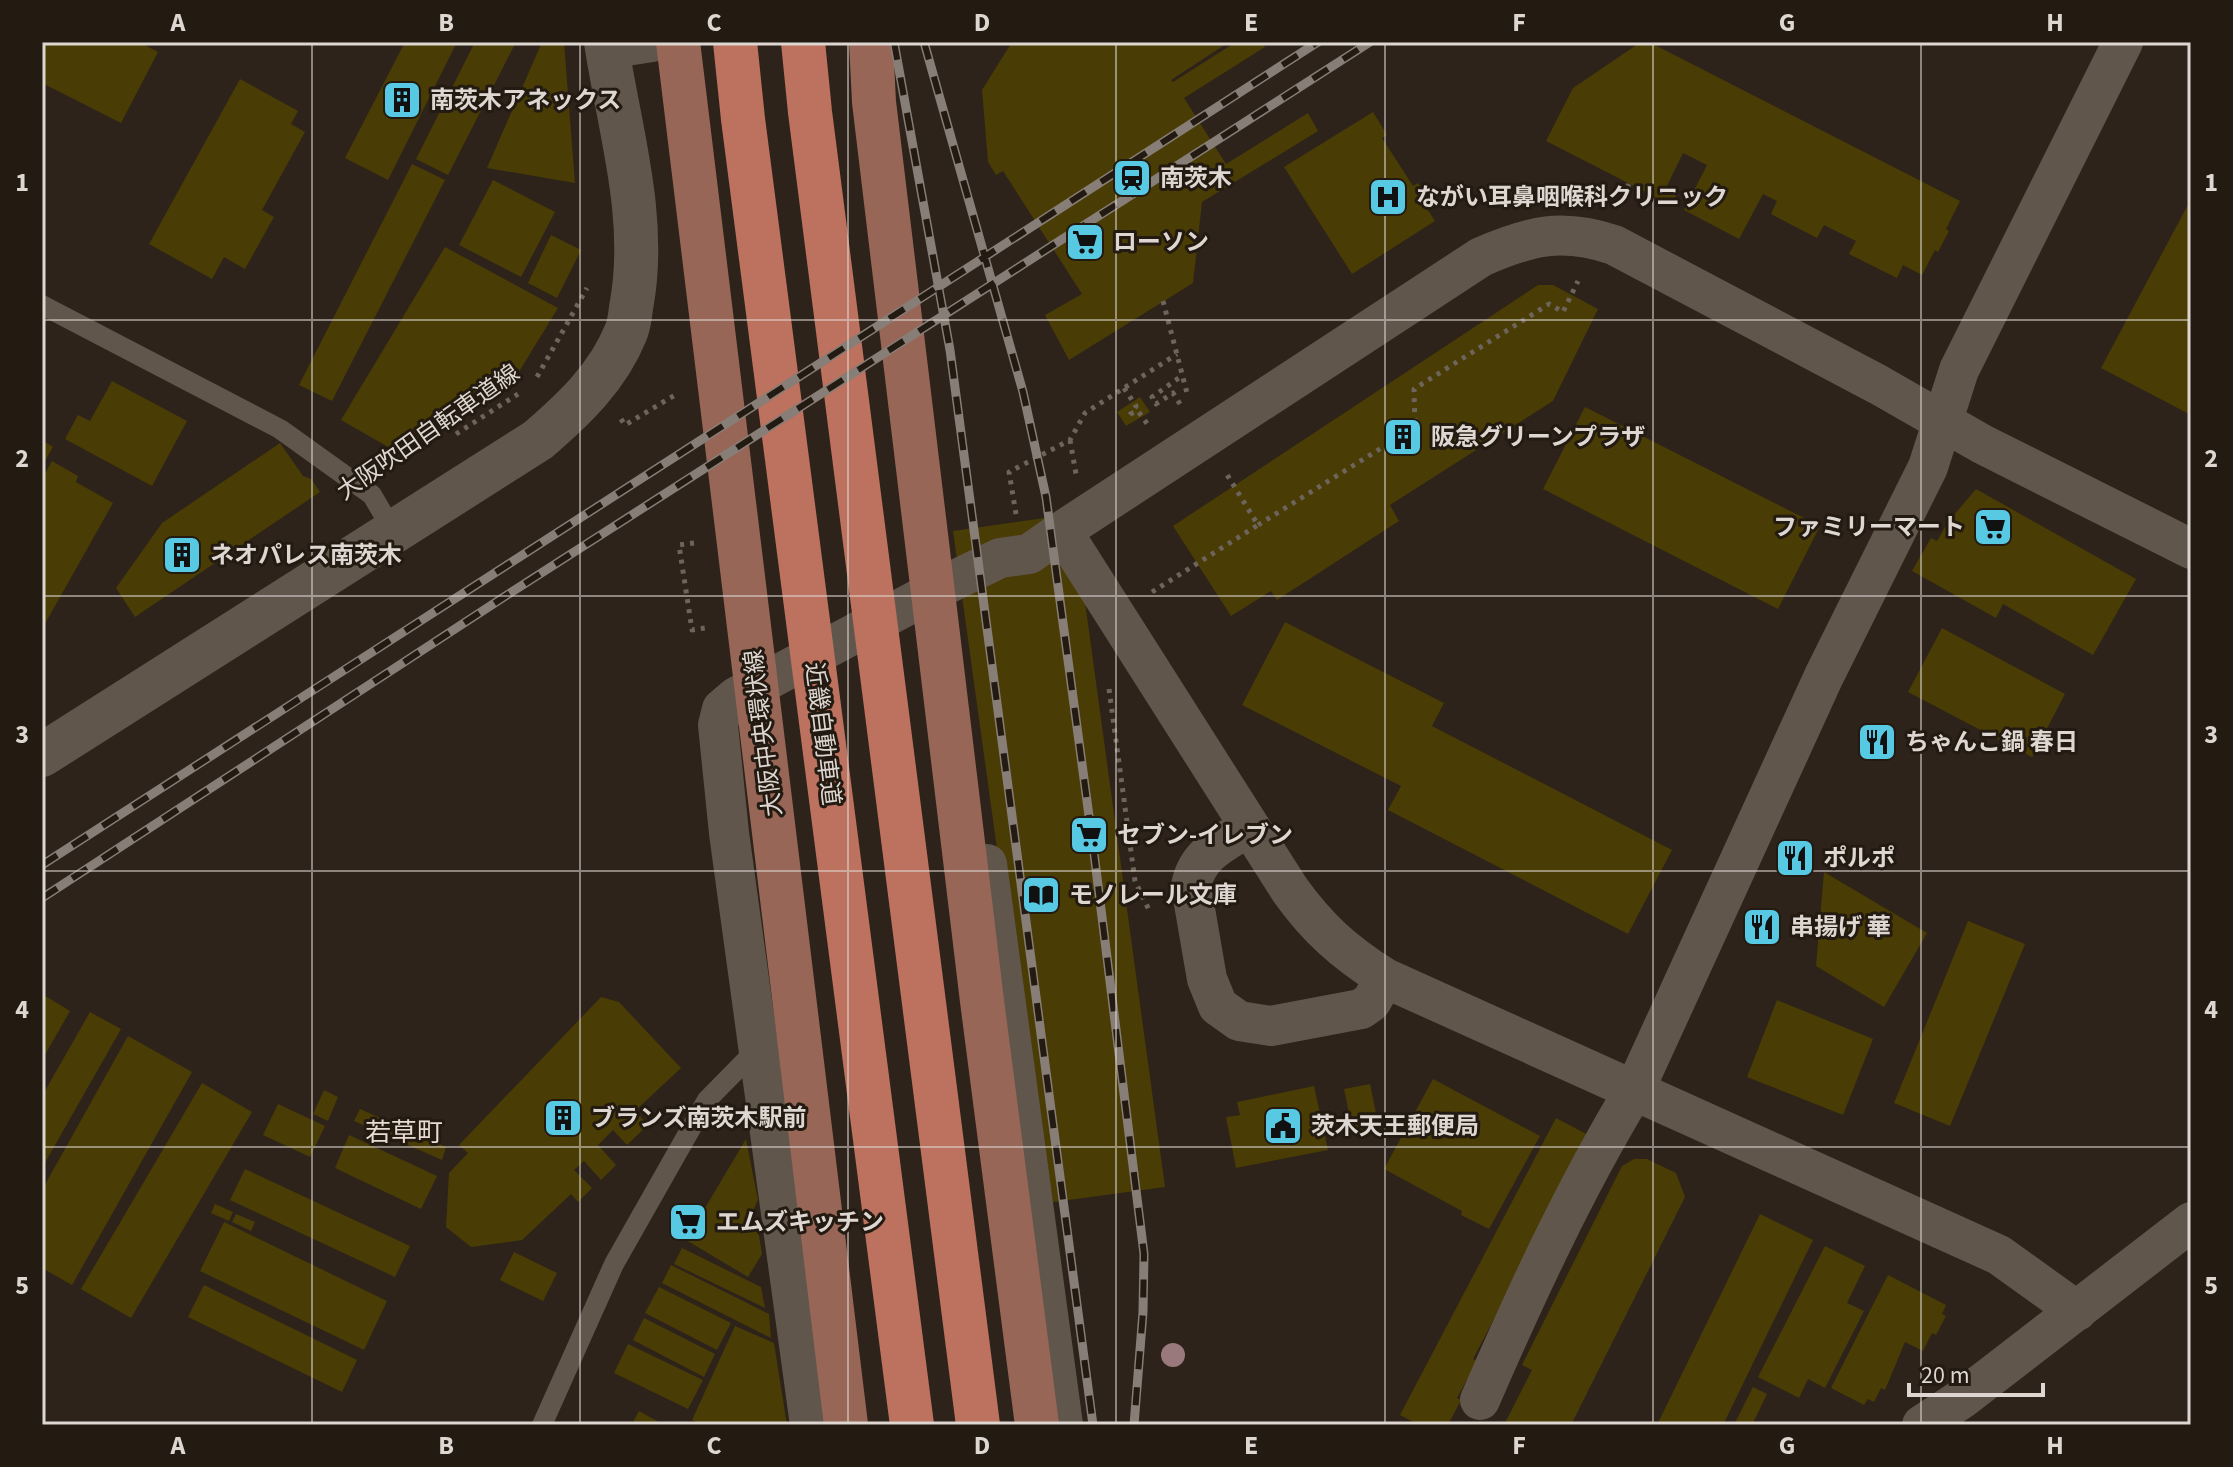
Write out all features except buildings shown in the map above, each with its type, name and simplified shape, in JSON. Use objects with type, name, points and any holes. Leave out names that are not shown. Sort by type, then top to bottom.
[{"type":"highway","name":"近畿自動車道","points":[[735,42],[912,1425]]},
{"type":"highway","points":[[803,42],[978,1425]]},
{"type":"main road","name":"大阪中央環状線","points":[[678,42],[846,1425]]},
{"type":"main road","points":[[871,42],[874,102],[982,1001],[1037,1425]]},
{"type":"street","points":[[42,755],[538,440],[575,409],[606,371],[627,331],[637,273],[637,225],[606,45],[652,42]]},
{"type":"street","points":[[1480,1400],[1519,1311],[1613,1125],[1635,1089],[1824,676],[1928,467],[1959,370],[2123,42]]},
{"type":"street","points":[[810,1425],[729,833],[718,725],[722,709],[736,697],[1000,558],[1029,554],[1481,257],[1517,242],[1555,234],[1576,235],[1614,245],[1879,385],[1982,444],[2191,549]]},
{"type":"street","points":[[1062,531],[1310,918],[1351,957],[1385,978],[1999,1255],[2077,1311]]},
{"type":"street","points":[[949,583],[1063,1425]]},
{"type":"street","points":[[1249,827],[1211,850],[1193,872],[1191,886],[1207,979],[1218,1006],[1239,1021],[1271,1026],[1361,1009],[1371,1002],[1385,978]]},
{"type":"street","points":[[1922,1425],[1963,1398],[2190,1223]]},
{"type":"lane","points":[[42,305],[280,429],[372,495],[393,531]]},
{"type":"lane","points":[[542,1425],[614,1264],[707,1100],[759,1047]]},
{"type":"path","name":"大阪吹田自転車道線","points":[[533,384],[593,276]]},
{"type":"path","points":[[1148,595],[1415,427],[1414,389],[1549,304],[1563,312],[1572,293]]},
{"type":"path","points":[[1017,522],[1009,472],[1070,440],[1085,413],[1177,354]]},
{"type":"path","points":[[1173,393],[1156,404],[1152,397],[1183,375]]},
{"type":"path","points":[[1124,388],[1136,406],[1130,415],[1138,411],[1149,426]]},
{"type":"path","name":"大阪吹田自転車道線","points":[[456,435],[520,393]]},
{"type":"path","points":[[1234,486],[1258,525]]},
{"type":"path","points":[[679,545],[692,630],[710,627]]},
{"type":"path","points":[[1107,678],[1135,881]]},
{"type":"railway","points":[[894,42],[950,350],[1093,1425]]},
{"type":"railway","points":[[924,42],[1023,392],[1046,497],[1144,1254],[1134,1425]]},
{"type":"railway","points":[[42,865],[1318,42]]},
{"type":"railway","points":[[42,898],[507,595],[1370,42]]},
{"type":"place","name":"南茨木アネックス","points":[[402,100]]},
{"type":"place","name":"南茨木","points":[[1132,178]]},
{"type":"place","name":"ながい耳鼻咽喉科クリニック","points":[[1388,197]]},
{"type":"place","name":"ローソン","points":[[1085,242]]},
{"type":"place","name":"阪急グリーンプラザ","points":[[1403,437]]},
{"type":"place","name":"ファミリーマート","points":[[1993,527]]},
{"type":"place","name":"ネオパレス南茨木","points":[[182,555]]},
{"type":"place","name":"ちゃんこ鍋 春日","points":[[1877,742]]},
{"type":"place","name":"セブン-イレブン","points":[[1089,835]]},
{"type":"place","name":"ポルポ","points":[[1795,858]]},
{"type":"place","name":"モノレール文庫","points":[[1041,895]]},
{"type":"place","name":"串揚げ 華","points":[[1762,927]]},
{"type":"place","name":"ブランズ南茨木駅前","points":[[563,1118]]},
{"type":"place","name":"茨木天王郵便局","points":[[1283,1126]]},
{"type":"place","name":"エムズキッチン","points":[[688,1222]]},
{"type":"district","name":"若草町","points":[[404,1132]]}]
